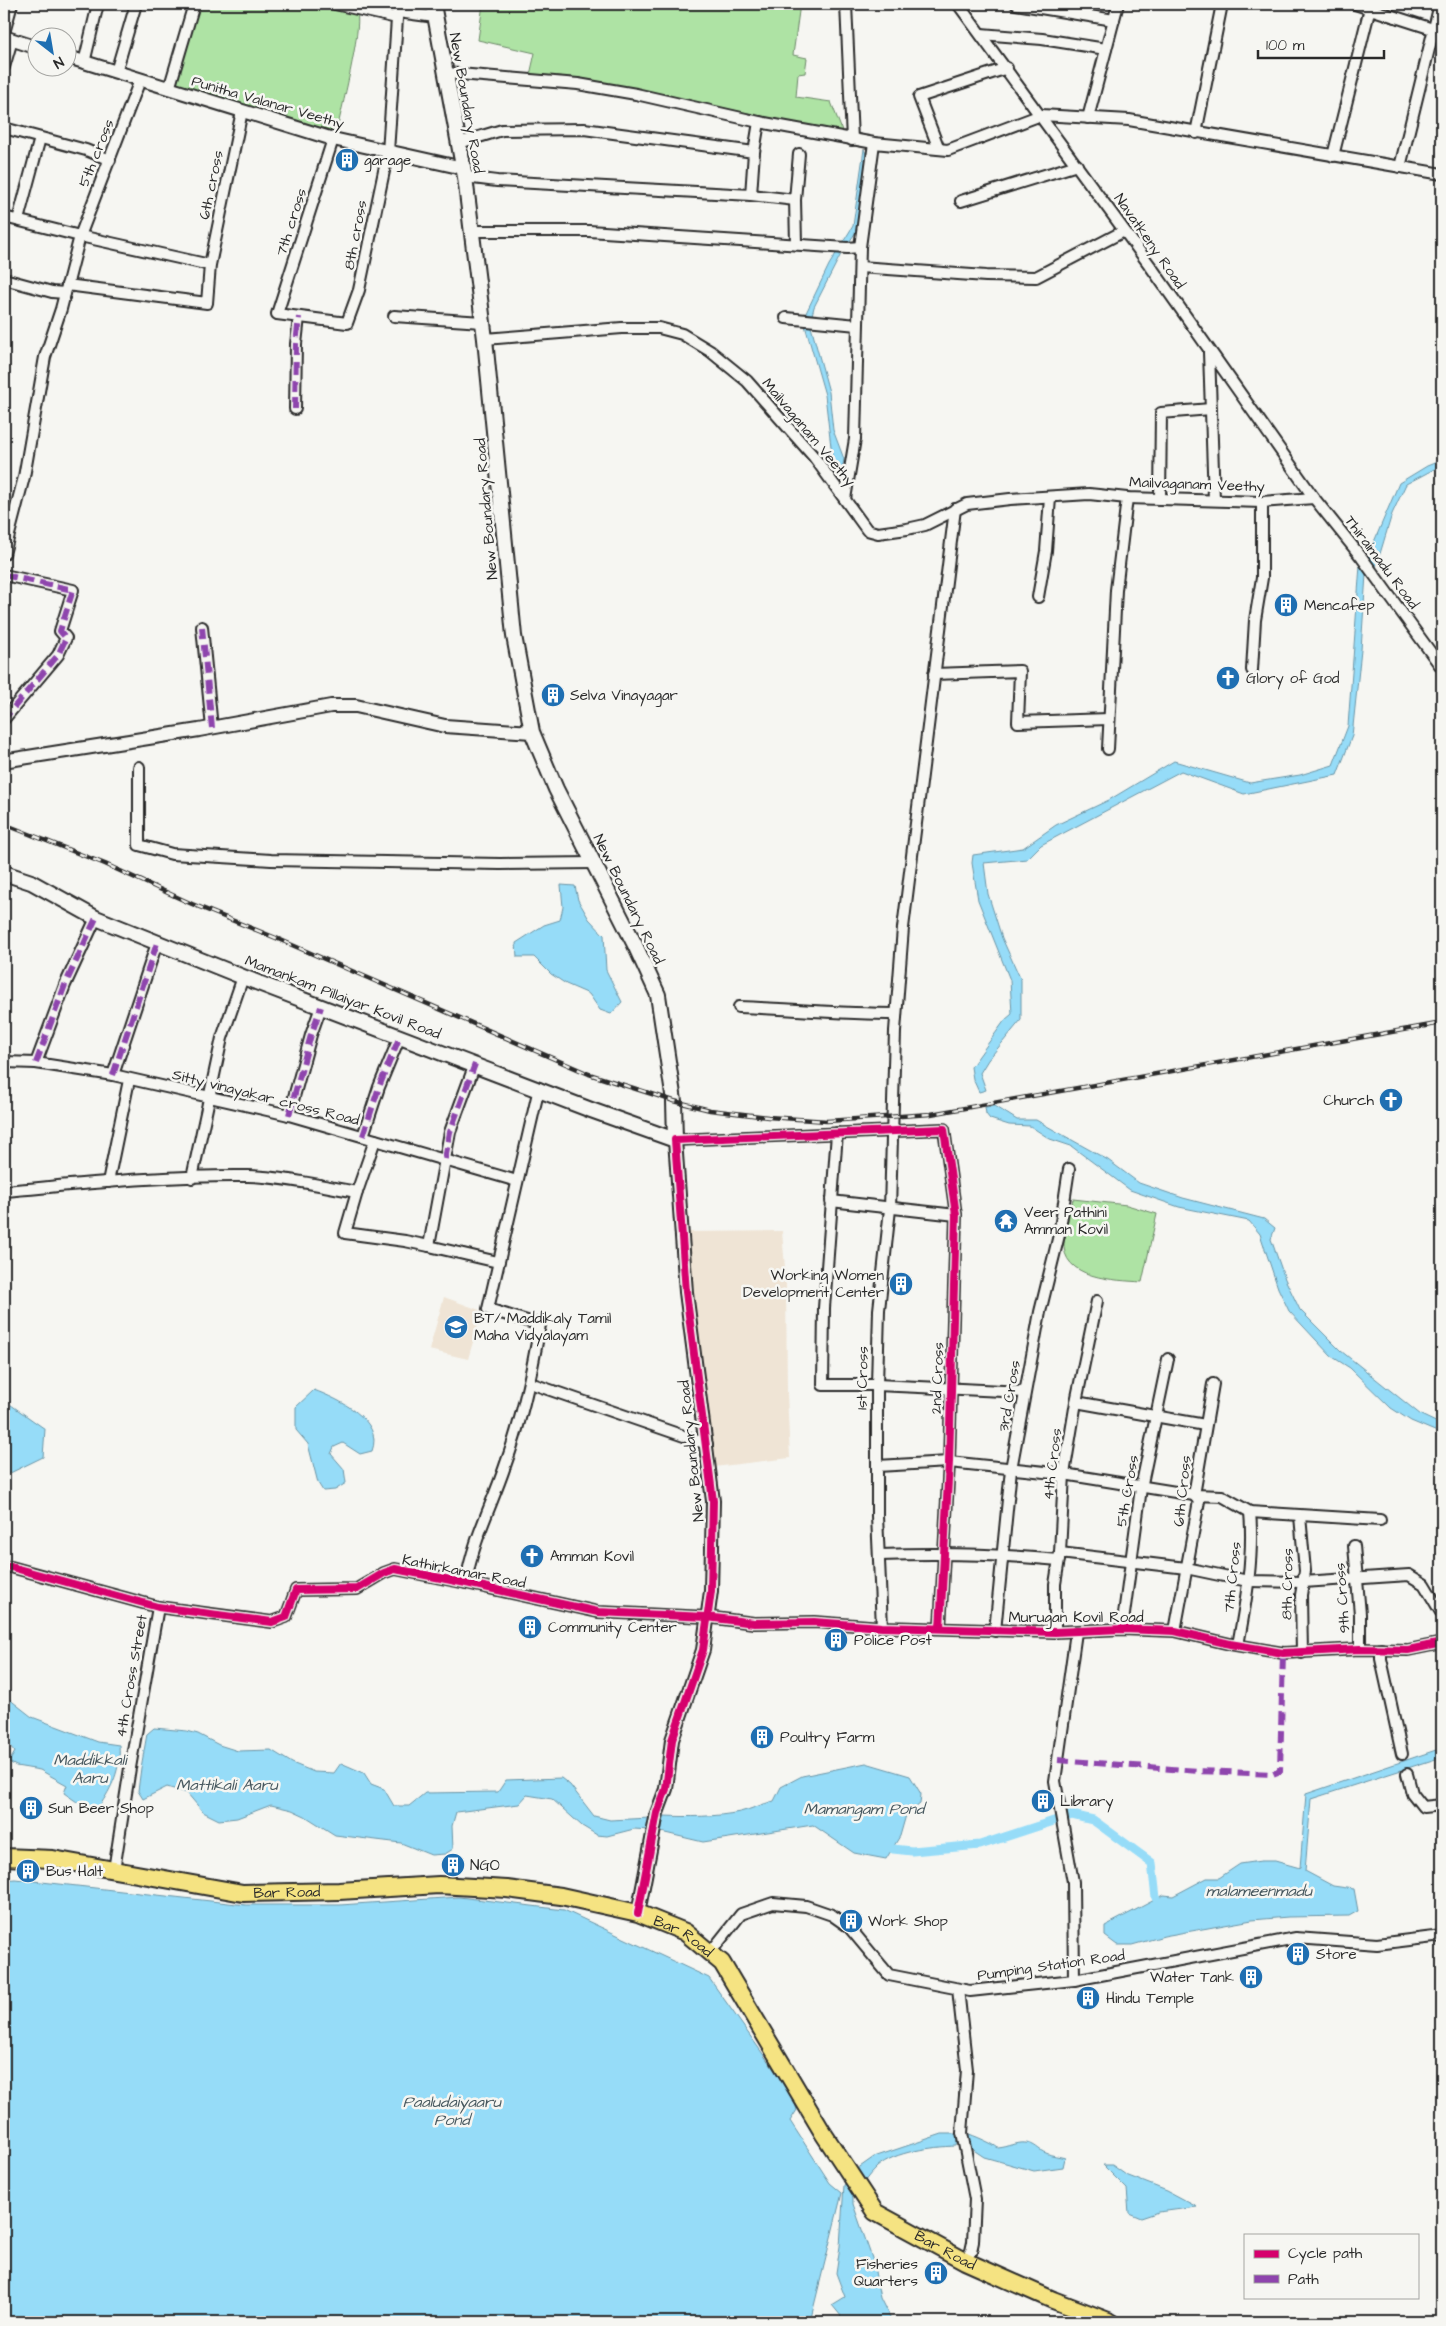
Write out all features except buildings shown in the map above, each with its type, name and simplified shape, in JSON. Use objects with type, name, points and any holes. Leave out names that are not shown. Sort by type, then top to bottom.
[{"type":"main road","name":"New Boundary Road","points":[[434,10],[464,173],[485,339],[514,636],[532,732],[556,789],[658,995],[674,1101],[676,1140]]},
{"type":"main road","name":"Mamankam Pillaiyar Kovil Road","points":[[4,873],[31,882],[96,918],[157,943],[539,1088],[591,1110],[676,1140]]},
{"type":"main road","name":"Bar Road","points":[[4,1857],[53,1859],[243,1893],[339,1891],[439,1885],[507,1889],[561,1896],[638,1913],[685,1932],[722,1962],[823,2133],[875,2212],[965,2261],[1053,2300],[1111,2322]]},
{"type":"street","points":[[4,67],[12,4]]},
{"type":"street","points":[[84,63],[98,4]]},
{"type":"street","points":[[116,72],[136,4]]},
{"type":"street","points":[[169,89],[194,4]]},
{"type":"street","points":[[334,4],[398,11],[434,10]]},
{"type":"street","points":[[846,4],[852,140]]},
{"type":"street","name":"Navatkeny Road","points":[[958,4],[1007,68],[1124,230],[1314,498]]},
{"type":"street","points":[[1016,4],[1042,6],[1114,20]]},
{"type":"street","points":[[1088,118],[1118,4]]},
{"type":"street","points":[[1196,133],[1222,4]]},
{"type":"street","points":[[1355,4],[1371,6],[1437,30]]},
{"type":"street","points":[[1400,167],[1437,30],[1440,4]]},
{"type":"street","points":[[1332,156],[1371,6]]},
{"type":"street","name":"8th cross","points":[[299,317],[347,323],[359,290],[388,152],[398,11]]},
{"type":"street","points":[[981,34],[1042,39],[1106,49]]},
{"type":"street","points":[[7,37],[28,44]]},
{"type":"street","name":"Punitha Valanar Veethy","points":[[78,61],[333,138],[464,173]]},
{"type":"street","points":[[939,150],[920,97],[1007,68]]},
{"type":"street","points":[[447,73],[578,84],[636,94],[759,122],[874,144],[948,150],[1041,115],[1129,120],[1442,174]]},
{"type":"street","name":"5th cross","points":[[4,554],[24,477],[46,357],[80,236],[140,80]]},
{"type":"street","name":"6th cross","points":[[66,289],[207,302],[210,265],[242,111]]},
{"type":"street","points":[[750,195],[759,122]]},
{"type":"street","points":[[4,128],[86,150],[110,160]]},
{"type":"street","points":[[459,143],[502,130],[584,129],[754,152]]},
{"type":"street","points":[[18,220],[40,138]]},
{"type":"street","name":"7th cross","points":[[299,317],[277,314],[333,138]]},
{"type":"street","points":[[845,499],[854,439],[856,324],[860,247],[874,144]]},
{"type":"street","points":[[796,243],[795,200],[799,154]]},
{"type":"street","points":[[961,201],[1077,165]]},
{"type":"street","points":[[464,173],[498,181],[750,195],[795,200]]},
{"type":"street","points":[[4,217],[210,265]]},
{"type":"street","points":[[470,230],[589,231],[860,247]]},
{"type":"street","points":[[860,268],[986,276],[1036,277],[1124,230]]},
{"type":"street","points":[[4,279],[52,292],[66,289]]},
{"type":"street","points":[[394,316],[482,322]]},
{"type":"street","points":[[295,409],[296,344],[299,317]]},
{"type":"street","points":[[786,318],[856,324]]},
{"type":"street","name":"Mailvaganam Veethy","points":[[485,339],[622,328],[659,328],[682,334],[710,351],[747,381],[814,457],[867,530],[878,533],[925,525],[954,509],[968,504],[1010,499],[1050,498],[1089,494],[1127,498],[1262,502],[1314,498]]},
{"type":"street","points":[[1209,351],[1214,500]]},
{"type":"street","points":[[1160,499],[1161,413],[1211,409]]},
{"type":"street","points":[[1038,597],[1046,551],[1050,498]]},
{"type":"street","points":[[1108,750],[1116,590],[1127,498]]},
{"type":"street","name":"Thiraimadu Road","points":[[1314,498],[1362,558],[1442,668]]},
{"type":"street","points":[[1252,670],[1255,620],[1262,578],[1262,502]]},
{"type":"street","name":"1st Cross","points":[[882,1627],[877,1516],[877,1385],[879,1310],[890,1209],[896,1014],[903,928],[954,509]]},
{"type":"street","points":[[4,575],[73,590],[60,631],[66,638],[58,655],[4,719]]},
{"type":"street","points":[[202,627],[212,728]]},
{"type":"street","points":[[934,674],[1020,671],[1018,722],[1109,719]]},
{"type":"street","points":[[6,759],[212,728],[331,706],[356,706],[445,726],[532,732]]},
{"type":"street","points":[[139,767],[139,844],[172,854],[271,860],[500,864],[594,863]]},
{"type":"street","points":[[36,1064],[65,986],[96,918]]},
{"type":"street","points":[[112,1075],[157,943]]},
{"type":"street","points":[[192,1178],[222,1038],[243,977]]},
{"type":"street","points":[[289,1116],[311,1035],[322,1007]]},
{"type":"street","points":[[739,1008],[810,1010],[846,1014],[896,1014]]},
{"type":"street","points":[[363,1136],[379,1087],[400,1036]]},
{"type":"street","name":"Sitty vinayakar cross Road","points":[[4,1062],[36,1064],[112,1075],[289,1116],[517,1181]]},
{"type":"street","points":[[429,1246],[450,1132],[475,1064]]},
{"type":"street","points":[[108,1182],[129,1080]]},
{"type":"street","points":[[466,1582],[469,1559],[506,1465],[530,1383],[540,1324],[488,1308],[539,1088]]},
{"type":"street","name":"2nd Cross","points":[[891,1130],[944,1129],[956,1215],[949,1462],[940,1628]]},
{"type":"street","points":[[676,1140],[891,1130]]},
{"type":"street","points":[[837,1133],[824,1308],[823,1385],[877,1385],[1024,1392]]},
{"type":"street","points":[[375,1140],[345,1233],[405,1240],[498,1262]]},
{"type":"street","name":"New Boundary Road","points":[[638,1913],[657,1813],[666,1789],[672,1740],[702,1650],[711,1591],[713,1501],[686,1292],[676,1140]]},
{"type":"street","name":"3rd Cross","points":[[995,1630],[1004,1555],[1011,1469],[1040,1312],[1059,1235],[1069,1169]]},
{"type":"street","points":[[4,1191],[108,1182],[249,1176],[316,1184],[357,1192]]},
{"type":"street","points":[[832,1201],[956,1215]]},
{"type":"street","name":"4th Cross","points":[[1055,1632],[1054,1584],[1059,1557],[1064,1474],[1076,1402],[1097,1301]]},
{"type":"street","name":"5th Cross","points":[[1122,1629],[1142,1488],[1168,1359]]},
{"type":"street","points":[[530,1383],[707,1444]]},
{"type":"street","name":"6th Cross","points":[[1175,1631],[1199,1501],[1194,1495],[1213,1384]]},
{"type":"street","points":[[1076,1402],[1157,1414],[1205,1425]]},
{"type":"street","points":[[877,1466],[949,1462],[1064,1474],[1142,1488],[1194,1495],[1222,1496],[1250,1512],[1380,1520]]},
{"type":"street","name":"7th Cross","points":[[1238,1645],[1248,1581],[1252,1528],[1250,1512]]},
{"type":"street","name":"8th Cross","points":[[1300,1516],[1305,1571],[1301,1595],[1302,1653]]},
{"type":"street","name":"9th Cross","points":[[1354,1546],[1360,1649]]},
{"type":"street","points":[[880,1555],[944,1553],[1059,1557],[1186,1568],[1248,1581],[1303,1582],[1409,1575],[1424,1584],[1442,1614]]},
{"type":"street","name":"Kathirkamar Road","points":[[4,1567],[11,1567],[158,1607],[272,1622],[286,1617],[296,1590],[357,1590],[395,1569],[466,1582],[598,1612],[708,1617]]},
{"type":"street","name":"4th Cross Street","points":[[114,1870],[158,1607]]},
{"type":"street","name":"Murugan Kovil Road","points":[[708,1617],[754,1622],[814,1622],[882,1627],[1055,1632],[1122,1629],[1175,1631],[1283,1653],[1360,1649],[1408,1650],[1442,1643]]},
{"type":"street","points":[[1074,1980],[1072,1882],[1055,1781],[1076,1632]]},
{"type":"street","points":[[1381,1649],[1381,1659],[1402,1754]]},
{"type":"street","points":[[1407,1774],[1412,1793],[1423,1807],[1442,1805]]},
{"type":"street","name":"Pumping Station Road","points":[[710,1953],[741,1914],[773,1903],[806,1906],[832,1915],[849,1927],[889,1975],[970,1991],[1074,1980],[1296,1938],[1377,1944],[1442,1936]]},
{"type":"street","points":[[958,1989],[967,2070],[963,2137],[975,2199],[973,2242],[971,2251],[965,2261]]},
{"type":"shaded area","points":[[782,1231],[786,1280],[787,1394],[790,1458],[714,1467],[687,1232]]},
{"type":"shaded area","name":"BT/ Maddikaly Tamil Maha Vidyalayam","points":[[444,1297],[482,1311],[468,1359],[429,1350]]},
{"type":"green space","points":[[196,4],[323,4],[357,13],[357,36],[336,134],[174,85]]},
{"type":"green space","points":[[483,4],[800,4],[793,55],[807,58],[805,73],[798,74],[796,97],[831,102],[843,133],[647,92],[530,75],[535,53],[478,40]]},
{"type":"green space","points":[[1073,1199],[1127,1205],[1157,1214],[1142,1282],[1092,1275],[1080,1270],[1071,1263],[1065,1253],[1064,1240]]},
{"type":"water","points":[[864,149],[868,159],[858,229],[841,254],[814,307],[810,323],[829,392],[833,430],[844,459],[842,470],[834,473],[825,395],[804,322],[805,315],[829,265],[853,226]]},
{"type":"water","points":[[1442,460],[1442,465],[1406,484],[1392,514],[1376,567],[1368,556],[1399,483],[1427,466]]},
{"type":"water","points":[[1360,565],[1366,574],[1361,650],[1352,736],[1337,775],[1244,794],[1181,771],[1041,845],[1027,859],[984,863],[988,894],[1002,938],[1021,980],[1021,1020],[988,1060],[980,1073],[986,1090],[979,1092],[973,1079],[971,1067],[1005,1020],[1012,1014],[1010,980],[978,900],[972,863],[973,855],[1023,848],[1056,825],[1109,800],[1174,761],[1250,783],[1300,775],[1333,765],[1348,726]]},
{"type":"water","points":[[561,885],[575,886],[578,900],[589,919],[604,935],[606,970],[622,1002],[611,1014],[600,1010],[589,994],[566,984],[551,974],[534,957],[517,957],[516,943],[544,925],[560,920],[563,907]]},
{"type":"water","points":[[995,1106],[1017,1120],[1036,1120],[1108,1160],[1139,1183],[1183,1198],[1264,1219],[1275,1228],[1271,1239],[1285,1279],[1300,1310],[1341,1351],[1421,1415],[1442,1425],[1442,1434],[1411,1421],[1391,1408],[1350,1368],[1331,1356],[1289,1311],[1278,1288],[1260,1234],[1249,1221],[1179,1207],[1130,1190],[1071,1146],[1050,1139],[1030,1126],[1009,1125],[990,1119],[986,1114],[985,1107]]},
{"type":"water","points":[[314,1390],[335,1399],[356,1412],[365,1420],[374,1440],[372,1451],[360,1454],[343,1443],[334,1447],[331,1454],[344,1469],[346,1483],[335,1490],[323,1491],[318,1483],[308,1444],[296,1430],[296,1407]]},
{"type":"water","points":[[4,1400],[45,1429],[43,1457],[4,1476]]},
{"type":"water","name":"Maddikkali Aaru","points":[[4,1695],[32,1717],[98,1742],[119,1745],[119,1762],[115,1778],[99,1807],[77,1802],[64,1793],[67,1785],[40,1770],[16,1766],[9,1762],[15,1752],[4,1739]]},
{"type":"water","name":"Mattikali Aaru","points":[[154,1728],[198,1734],[219,1745],[238,1751],[271,1750],[292,1763],[314,1772],[334,1773],[341,1763],[364,1773],[371,1784],[384,1789],[394,1806],[409,1806],[425,1793],[498,1792],[506,1780],[561,1778],[570,1785],[594,1816],[610,1820],[650,1818],[649,1830],[634,1829],[607,1836],[597,1835],[582,1826],[552,1799],[527,1795],[519,1804],[456,1812],[452,1826],[453,1849],[445,1854],[431,1855],[401,1843],[335,1835],[305,1816],[292,1810],[271,1805],[237,1818],[219,1820],[203,1812],[187,1793],[167,1787],[143,1799],[138,1791],[141,1768],[147,1734]]},
{"type":"water","name":"malameenmadu","points":[[1442,1748],[1442,1757],[1311,1799],[1305,1871],[1333,1886],[1354,1889],[1358,1911],[1349,1916],[1288,1917],[1252,1920],[1164,1936],[1132,1945],[1117,1945],[1105,1936],[1105,1926],[1164,1895],[1173,1896],[1207,1878],[1219,1878],[1240,1864],[1275,1861],[1300,1868],[1306,1794]]},
{"type":"water","name":"Mamangam Pond","points":[[866,1763],[910,1776],[921,1794],[920,1804],[906,1815],[900,1836],[886,1859],[854,1853],[813,1825],[703,1842],[661,1832],[664,1816],[722,1815],[740,1812],[774,1801],[781,1787],[802,1776]]},
{"type":"water","name":"Paaludaiyaaru Pond","points":[[15,1879],[246,1905],[340,1905],[459,1897],[564,1910],[709,1978],[792,2095],[797,2110],[790,2121],[830,2183],[842,2193],[810,2322],[4,2322],[4,1880]]},
{"type":"water","points":[[966,2133],[998,2148],[1019,2143],[1032,2144],[1043,2152],[1065,2158],[1063,2167],[1034,2171],[984,2157],[969,2147]]},
{"type":"water","points":[[942,2134],[958,2134],[956,2146],[936,2147],[894,2157],[877,2167],[853,2196],[853,2204],[873,2261],[880,2298],[892,2322],[836,2322],[841,2316],[832,2305],[845,2297],[836,2273],[840,2246],[844,2185],[857,2169],[874,2157]]},
{"type":"water","points":[[1103,2165],[1112,2165],[1126,2175],[1167,2191],[1197,2207],[1159,2212],[1141,2218],[1129,2213],[1127,2189]]},
{"type":"waterway","points":[[893,1849],[912,1851],[980,1845],[1072,1815],[1093,1820],[1152,1863],[1156,1898]]},
{"type":"railway","points":[[4,824],[105,864],[192,904],[276,938],[589,1074],[674,1101],[710,1110],[768,1117],[827,1121],[931,1114],[1442,1023]]},
{"type":"marked path","points":[[295,409],[296,344],[299,317]]},
{"type":"marked path","points":[[4,575],[73,590],[60,631],[66,638],[58,655],[4,719]]},
{"type":"marked path","points":[[202,627],[212,728]]},
{"type":"marked path","points":[[36,1063],[65,985],[96,918]]},
{"type":"marked path","points":[[113,1075],[157,943]]},
{"type":"marked path","points":[[289,1115],[311,1035],[321,1007]]},
{"type":"marked path","points":[[363,1136],[379,1087],[400,1036]]},
{"type":"marked path","points":[[445,1159],[450,1132],[475,1064]]},
{"type":"marked path","points":[[1058,1760],[1198,1771],[1273,1774],[1280,1771],[1283,1653]]},
{"type":"cycle path","points":[[638,1913],[657,1813],[666,1789],[672,1740],[703,1650],[711,1591],[713,1501],[686,1292],[675,1140],[944,1129],[956,1215],[949,1462],[940,1628]]},
{"type":"cycle path","points":[[4,1567],[11,1567],[158,1607],[272,1622],[286,1617],[296,1590],[357,1589],[384,1573],[395,1569],[598,1612],[707,1617],[754,1623],[814,1622],[882,1627],[1055,1632],[1122,1629],[1175,1631],[1230,1644],[1283,1653],[1360,1649],[1408,1650],[1442,1643]]},
{"type":"place","name":"garage","points":[[347,160]]},
{"type":"place","name":"Mencafep","points":[[1286,605]]},
{"type":"place","name":"Glory of God","points":[[1228,678]]},
{"type":"place","name":"Selva Vinayagar","points":[[553,695]]},
{"type":"place","name":"Church","points":[[1391,1100]]},
{"type":"place","name":"Veer Pathini Amman Kovil","points":[[1006,1221]]},
{"type":"place","name":"Working Women Development Center","points":[[901,1284]]},
{"type":"place","name":"BT/ Maddikaly Tamil Maha Vidyalayam","points":[[456,1327]]},
{"type":"place","name":"Amman Kovil","points":[[532,1556]]},
{"type":"place","name":"Community Center","points":[[530,1627]]},
{"type":"place","name":"Police Post","points":[[836,1640]]},
{"type":"place","name":"Poultry Farm","points":[[762,1737]]},
{"type":"place","name":"Library","points":[[1043,1801]]},
{"type":"place","name":"Sun Beer Shop","points":[[31,1808]]},
{"type":"place","name":"NGO","points":[[453,1865]]},
{"type":"place","name":"Bus Halt","points":[[28,1871]]},
{"type":"place","name":"Work Shop","points":[[851,1921]]},
{"type":"place","name":"Store","points":[[1298,1954]]},
{"type":"place","name":"Water Tank","points":[[1251,1977]]},
{"type":"place","name":"Hindu Temple","points":[[1088,1998]]},
{"type":"place","name":"Fisheries Quarters","points":[[936,2273]]}]
